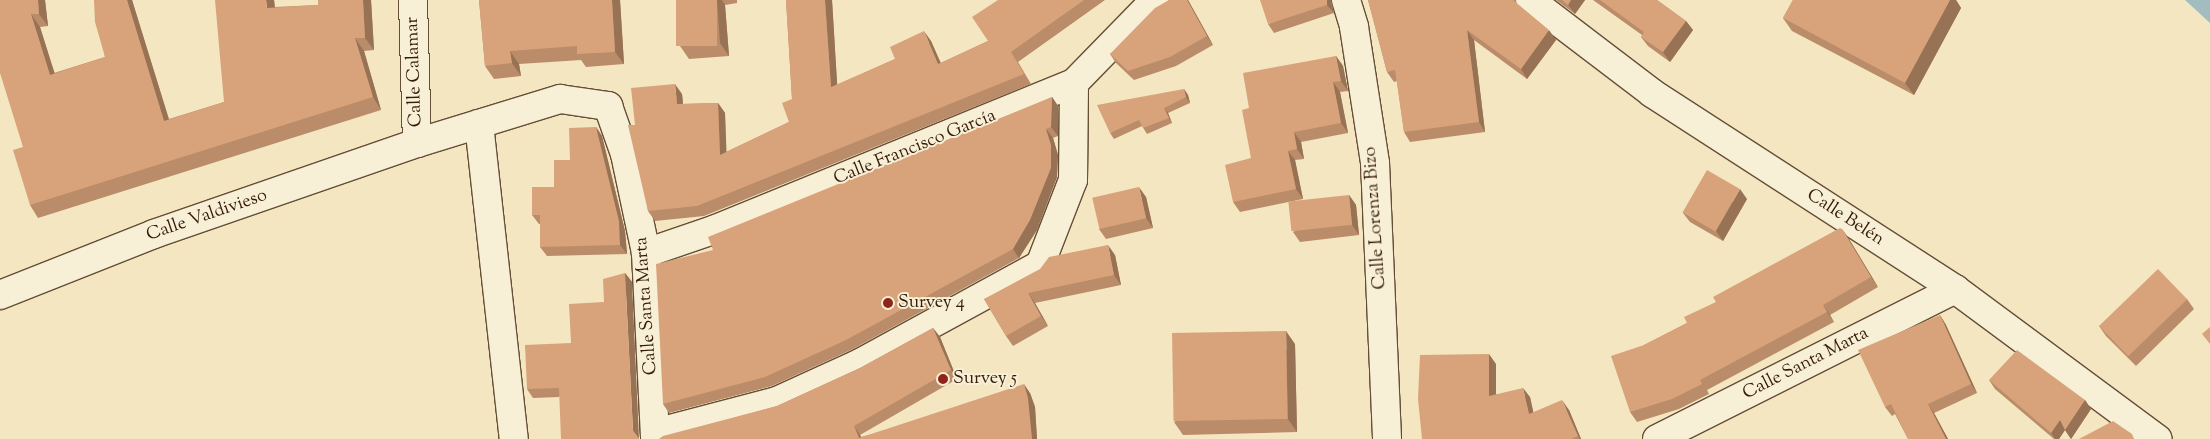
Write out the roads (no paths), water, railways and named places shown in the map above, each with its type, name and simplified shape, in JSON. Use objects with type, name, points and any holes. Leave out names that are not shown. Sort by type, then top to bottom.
[{"type":"street","name":"Calle Calamar","points":[[412,0],[417,143]]},
{"type":"street","name":"Calle Francisco García","points":[[646,253],[716,229],[1074,83],[1155,0]]},
{"type":"street","name":"Calle Lorenza Bizo","points":[[1346,0],[1354,27],[1375,162],[1387,439]]},
{"type":"street","name":"Calle Belén","points":[[1530,0],[1652,93],[1955,289],[2158,439]]},
{"type":"street","points":[[655,436],[777,401],[860,363],[1040,265],[1073,180],[1074,83]]},
{"type":"street","name":"Calle Santa Marta","points":[[417,143],[560,99],[608,106],[625,154],[646,253],[655,436]]},
{"type":"street","points":[[479,124],[514,439]]},
{"type":"street","name":"Calle Valdivieso","points":[[0,295],[154,234],[417,143]]},
{"type":"street","name":"Calle Santa Marta","points":[[1657,439],[1955,289]]},
{"type":"water","points":[[2185,0],[2210,0],[2210,23]]},
{"type":"place","name":"Survey 4","points":[[888,303]]},
{"type":"place","name":"Survey 5","points":[[943,379]]}]
